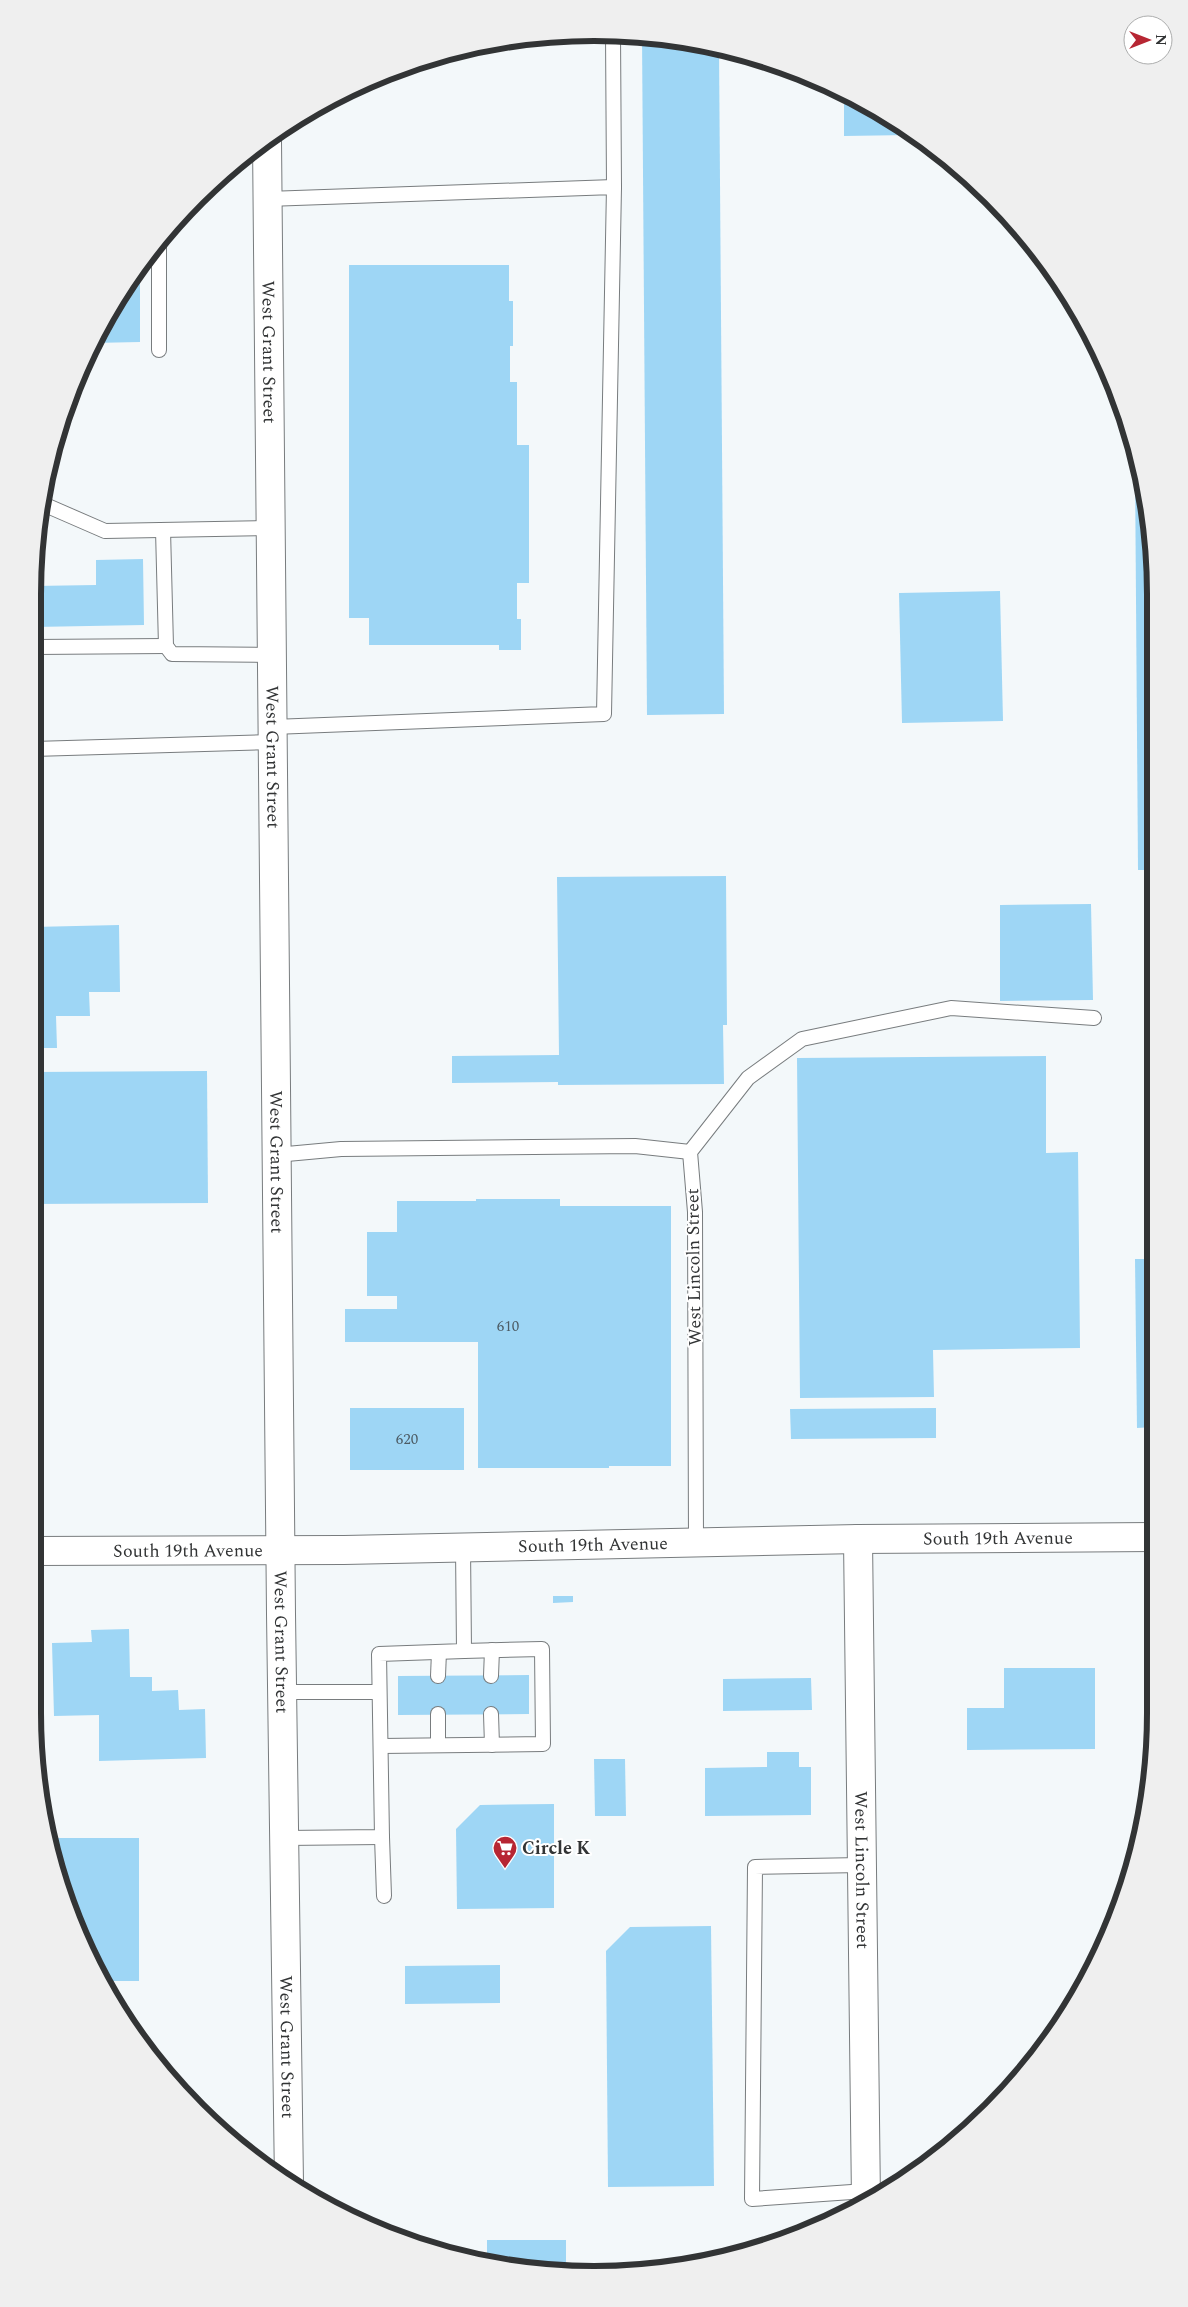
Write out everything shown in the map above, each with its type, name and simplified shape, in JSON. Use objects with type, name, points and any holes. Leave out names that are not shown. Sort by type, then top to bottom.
[{"type":"main road","name":"West Grant Street","points":[[267,148],[280,1550],[289,2174]]},
{"type":"main road","name":"South 19th Avenue","points":[[41,1551],[280,1550],[858,1539],[1147,1537]]},
{"type":"main road","name":"West Lincoln Street","points":[[858,1539],[866,2194]]},
{"type":"lane","points":[[41,749],[604,714],[614,187],[613,42]]},
{"type":"lane","points":[[267,198],[614,187]]},
{"type":"lane","points":[[159,350],[160,252]]},
{"type":"lane","points":[[49,507],[105,531],[270,528]]},
{"type":"lane","points":[[163,530],[166,646],[172,654],[271,655]]},
{"type":"lane","points":[[41,647],[166,646]]},
{"type":"lane","points":[[276,1155],[341,1149],[635,1146],[690,1152],[748,1078],[802,1039],[951,1008],[1094,1018]]},
{"type":"lane","name":"West Lincoln Street","points":[[690,1152],[696,1212],[696,1542]]},
{"type":"lane","points":[[464,1547],[464,1651]]},
{"type":"lane","points":[[381,1746],[543,1744],[542,1649],[379,1654],[384,1896]]},
{"type":"lane","points":[[491,1676],[492,1650]]},
{"type":"lane","points":[[438,1676],[439,1652]]},
{"type":"lane","points":[[282,1692],[380,1692]]},
{"type":"lane","points":[[438,1714],[438,1745]]},
{"type":"lane","points":[[491,1714],[492,1745]]},
{"type":"lane","points":[[284,1838],[382,1837]]},
{"type":"lane","points":[[862,1865],[755,1867],[752,2199],[862,2196]]},
{"type":"building","points":[[642,43],[719,56],[724,714],[647,715]]},
{"type":"building","points":[[844,101],[903,135],[844,136]]},
{"type":"building","points":[[349,265],[509,265],[509,301],[513,301],[513,346],[510,346],[510,382],[517,382],[517,445],[529,445],[529,583],[517,583],[517,619],[521,619],[521,650],[499,650],[499,645],[369,645],[369,618],[349,618]]},
{"type":"building","points":[[140,279],[140,342],[102,343]]},
{"type":"building","points":[[1135,482],[1146,558],[1147,594],[1147,870],[1138,870]]},
{"type":"building","points":[[143,559],[144,625],[41,627],[41,586],[96,585],[96,560]]},
{"type":"building","points":[[1000,591],[1003,721],[902,723],[899,593]]},
{"type":"building","points":[[726,876],[727,1025],[723,1025],[724,1084],[558,1085],[558,1082],[452,1083],[452,1056],[559,1055],[557,877]]},
{"type":"building","points":[[1091,904],[1093,1000],[1000,1001],[1000,905]]},
{"type":"building","points":[[119,925],[120,992],[89,992],[90,1016],[56,1016],[57,1048],[41,1048],[41,927]]},
{"type":"building","points":[[1046,1056],[1046,1153],[1078,1152],[1080,1348],[933,1350],[934,1397],[800,1398],[797,1058]]},
{"type":"building","points":[[207,1071],[208,1203],[41,1204],[41,1072]]},
{"type":"building","points":[[476,1199],[560,1199],[560,1206],[671,1206],[671,1466],[478,1468],[478,1342],[345,1342],[345,1309],[397,1309],[397,1296],[367,1296],[367,1232],[397,1232],[397,1201],[476,1201]]},
{"type":"building","points":[[1135,1259],[1147,1259],[1147,1427],[1137,1428]]},
{"type":"building","points":[[350,1408],[464,1408],[464,1470],[350,1470]]},
{"type":"building","points":[[936,1408],[936,1438],[791,1439],[790,1409]]},
{"type":"building","points":[[553,1596],[573,1596],[573,1602],[553,1603]]},
{"type":"building","points":[[129,1629],[130,1677],[152,1677],[152,1691],[178,1690],[179,1710],[205,1709],[206,1758],[99,1761],[99,1715],[54,1716],[52,1643],[92,1642],[91,1630]]},
{"type":"building","points":[[1004,1668],[1095,1668],[1095,1749],[967,1750],[967,1708],[1004,1708]]},
{"type":"building","points":[[529,1675],[529,1714],[398,1715],[398,1676]]},
{"type":"building","points":[[811,1678],[812,1710],[723,1711],[723,1679]]},
{"type":"building","points":[[767,1752],[799,1752],[799,1767],[811,1767],[811,1815],[705,1816],[705,1768],[767,1767]]},
{"type":"building","points":[[594,1759],[625,1759],[626,1816],[595,1816]]},
{"type":"building","name":"Circle K","points":[[554,1804],[554,1908],[457,1909],[456,1829],[480,1805]]},
{"type":"building","points":[[56,1838],[139,1838],[139,1981],[111,1981],[83,1925]]},
{"type":"building","points":[[711,1926],[714,2186],[608,2187],[606,1951],[630,1927]]},
{"type":"building","points":[[500,1965],[500,2003],[405,2004],[405,1966]]},
{"type":"building","points":[[487,2240],[566,2240],[566,2265],[487,2255]]},
{"type":"place","name":"Circle K","points":[[505,1869]]}]
